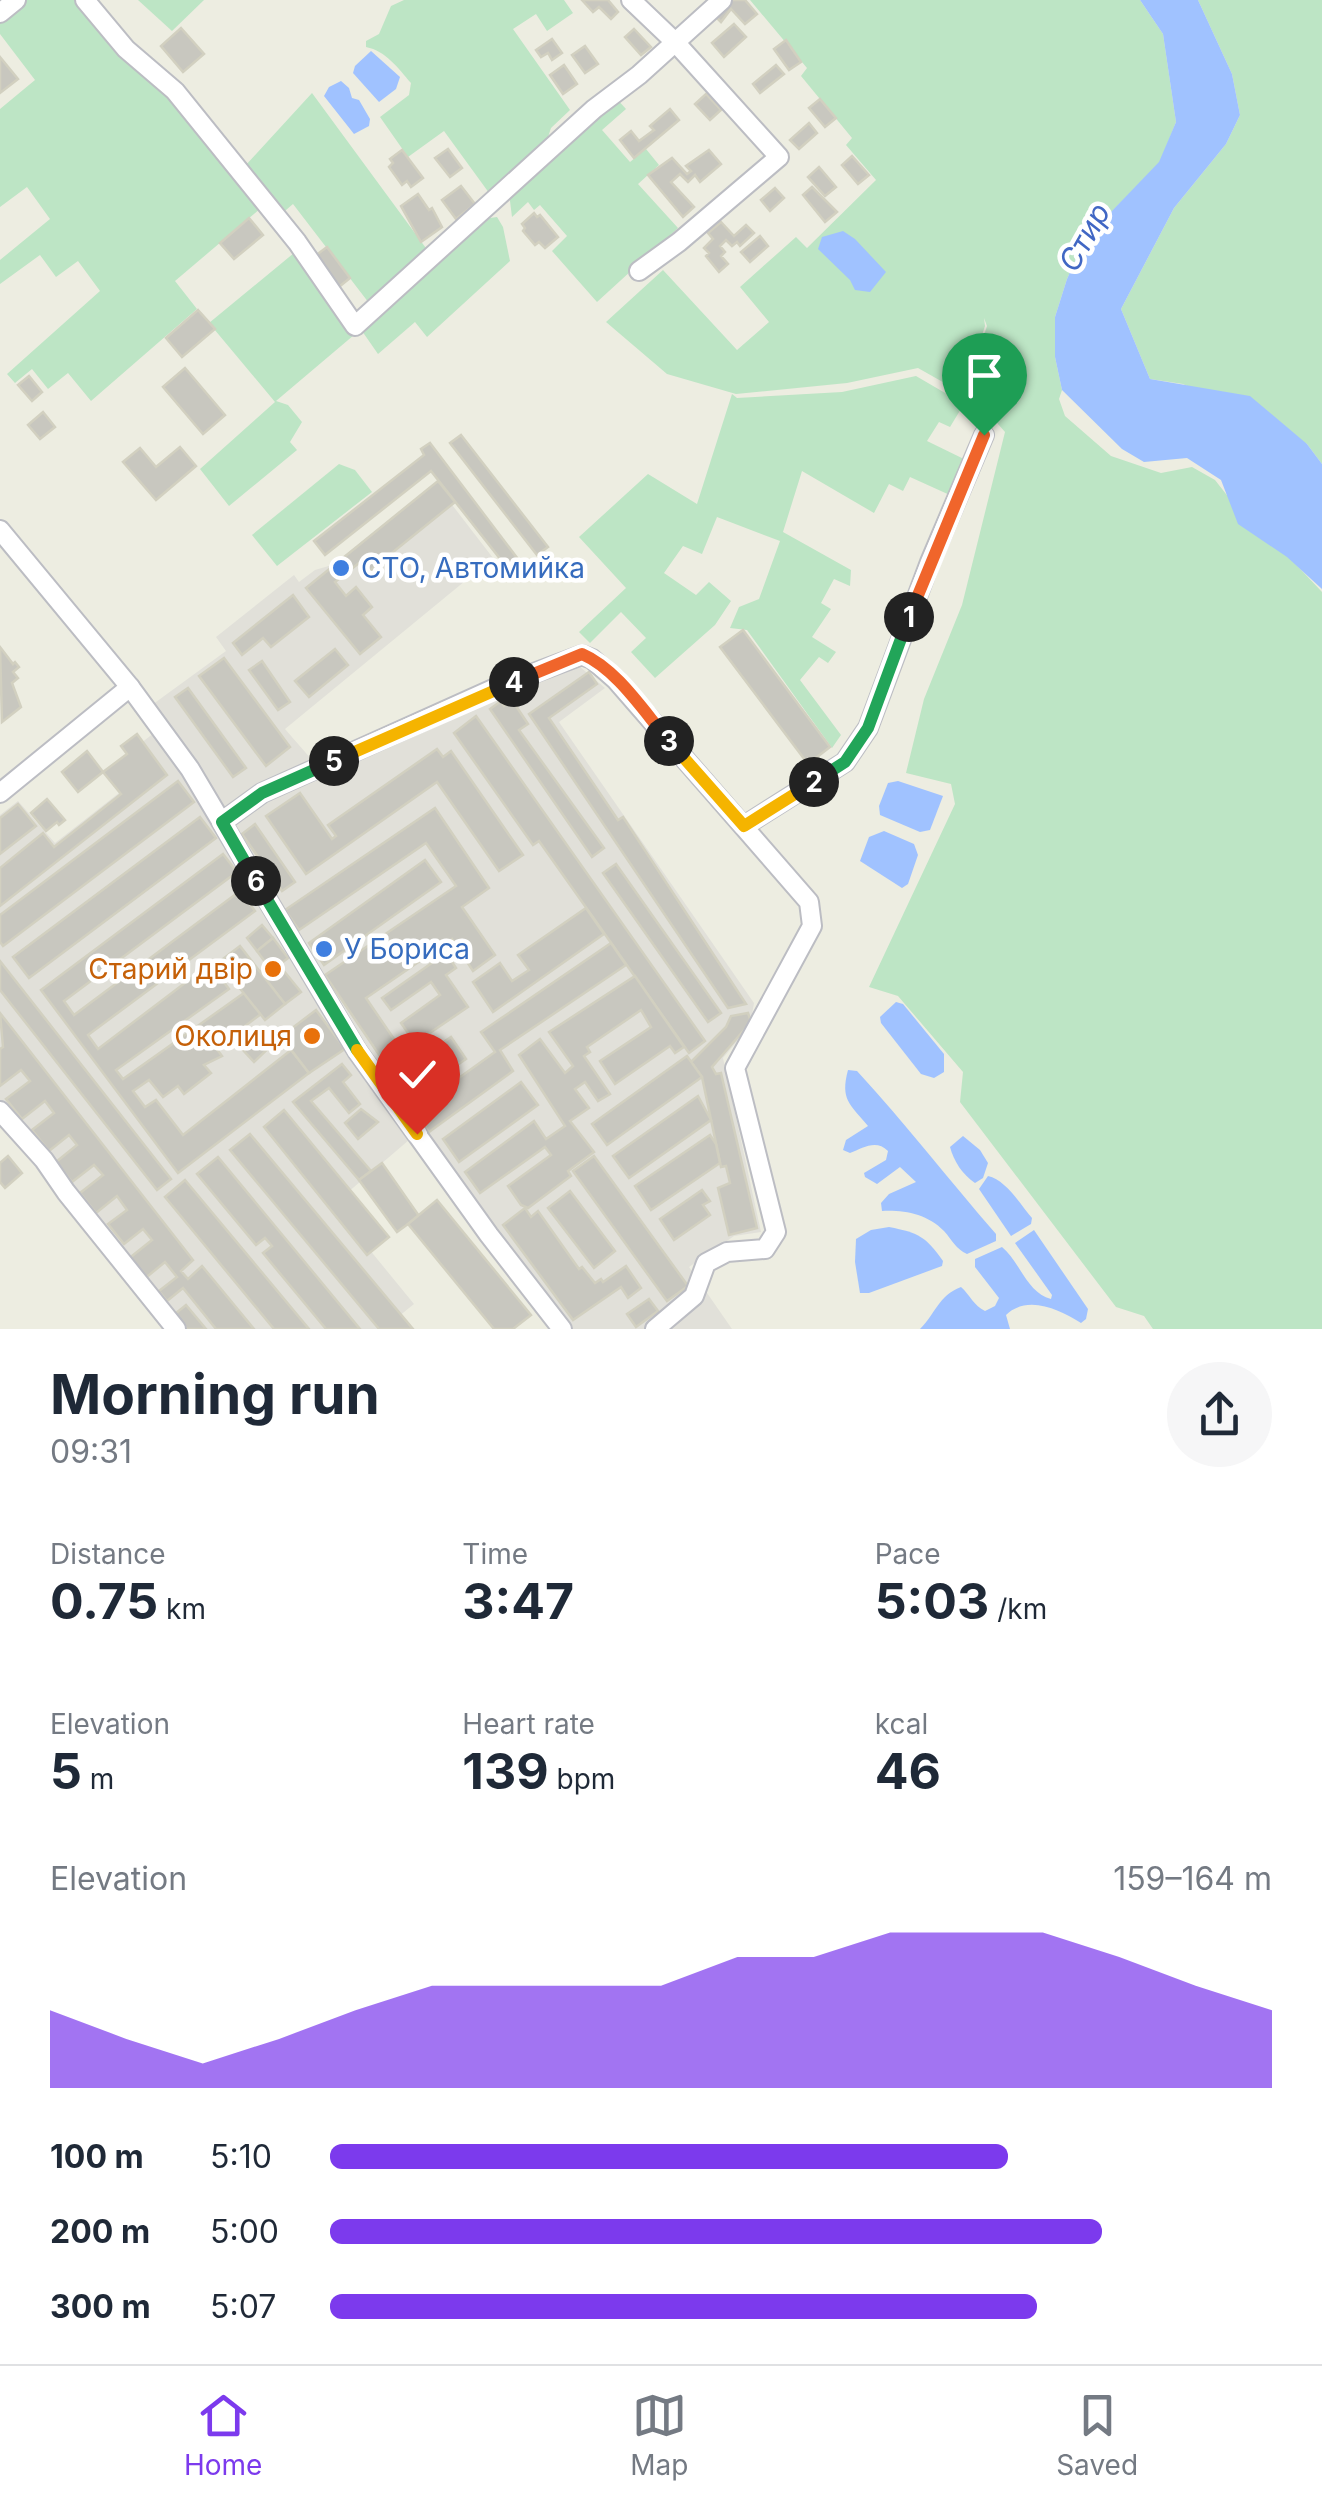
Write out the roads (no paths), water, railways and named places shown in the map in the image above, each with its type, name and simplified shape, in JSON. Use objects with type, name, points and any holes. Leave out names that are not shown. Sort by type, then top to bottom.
[{"type":"street","points":[[0,13],[16,0]]},
{"type":"street","points":[[85,0],[126,49],[175,91],[297,242],[354,326],[594,109],[639,75],[722,0]]},
{"type":"street","points":[[631,0],[675,42],[779,157],[680,242],[639,271]]},
{"type":"street","points":[[744,826],[845,762],[868,728],[930,562],[984,435]]},
{"type":"street","points":[[0,530],[130,687],[190,769],[357,1050],[562,1329]]},
{"type":"street","points":[[222,822],[262,793],[502,685],[582,654],[616,680],[744,826],[808,902],[812,926],[735,1068],[776,1232],[765,1249],[728,1252],[706,1264],[694,1296],[655,1329]]},
{"type":"street","points":[[0,794],[130,687]]},
{"type":"street","points":[[0,1111],[44,1160],[176,1329]]},
{"type":"water","name":"Стир","points":[[1140,0],[1198,0],[1232,74],[1240,115],[1226,144],[1174,208],[1121,309],[1150,379],[1250,396],[1307,444],[1322,464],[1322,589],[1287,557],[1238,524],[1221,480],[1187,458],[1144,462],[1122,449],[1062,390],[1055,357],[1055,317],[1067,279],[1085,239],[1159,162],[1176,122],[1163,34]]},
{"type":"water","points":[[371,51],[400,77],[396,89],[379,102],[353,73]]},
{"type":"water","points":[[341,81],[370,119],[369,126],[354,134],[324,96],[329,87]]},
{"type":"water","points":[[843,231],[886,272],[870,292],[855,290],[818,249],[822,237]]},
{"type":"water","points":[[898,781],[943,796],[930,830],[920,832],[880,815],[879,806],[888,783]]},
{"type":"water","points":[[884,831],[914,844],[918,855],[908,884],[902,888],[860,861],[869,837]]},
{"type":"water","points":[[896,1002],[903,1004],[944,1054],[944,1072],[934,1078],[921,1074],[881,1023],[880,1017]]},
{"type":"water","points":[[848,1070],[857,1071],[892,1111],[996,1234],[996,1241],[967,1254],[923,1217],[882,1211],[881,1203],[889,1194],[916,1182],[900,1167],[877,1184],[865,1177],[864,1173],[886,1160],[888,1151],[883,1147],[869,1146],[850,1153],[843,1150],[846,1140],[868,1126],[846,1095]]},
{"type":"water","points":[[963,1136],[988,1163],[983,1178],[975,1183],[960,1168],[950,1147]]},
{"type":"water","points":[[988,1176],[1012,1193],[1032,1218],[1031,1224],[1011,1236],[979,1189]]},
{"type":"water","points":[[889,1227],[926,1241],[943,1261],[942,1266],[860,1293],[856,1239],[871,1230]]},
{"type":"water","points":[[1034,1230],[1088,1309],[1086,1319],[1081,1323],[1054,1309],[1034,1305],[1006,1315],[1010,1329],[920,1329],[942,1300],[961,1287],[985,1311],[995,1306],[999,1298],[975,1267],[975,1259],[1002,1247],[1030,1284],[1051,1299],[1052,1295],[1015,1243]]},
{"type":"place","name":"СТО, Автомийка","points":[[341,568]]},
{"type":"place","name":"У Бориса","points":[[324,949]]},
{"type":"place","name":"Старий двір","points":[[273,969]]},
{"type":"place","name":"Околиця","points":[[312,1036]]}]
